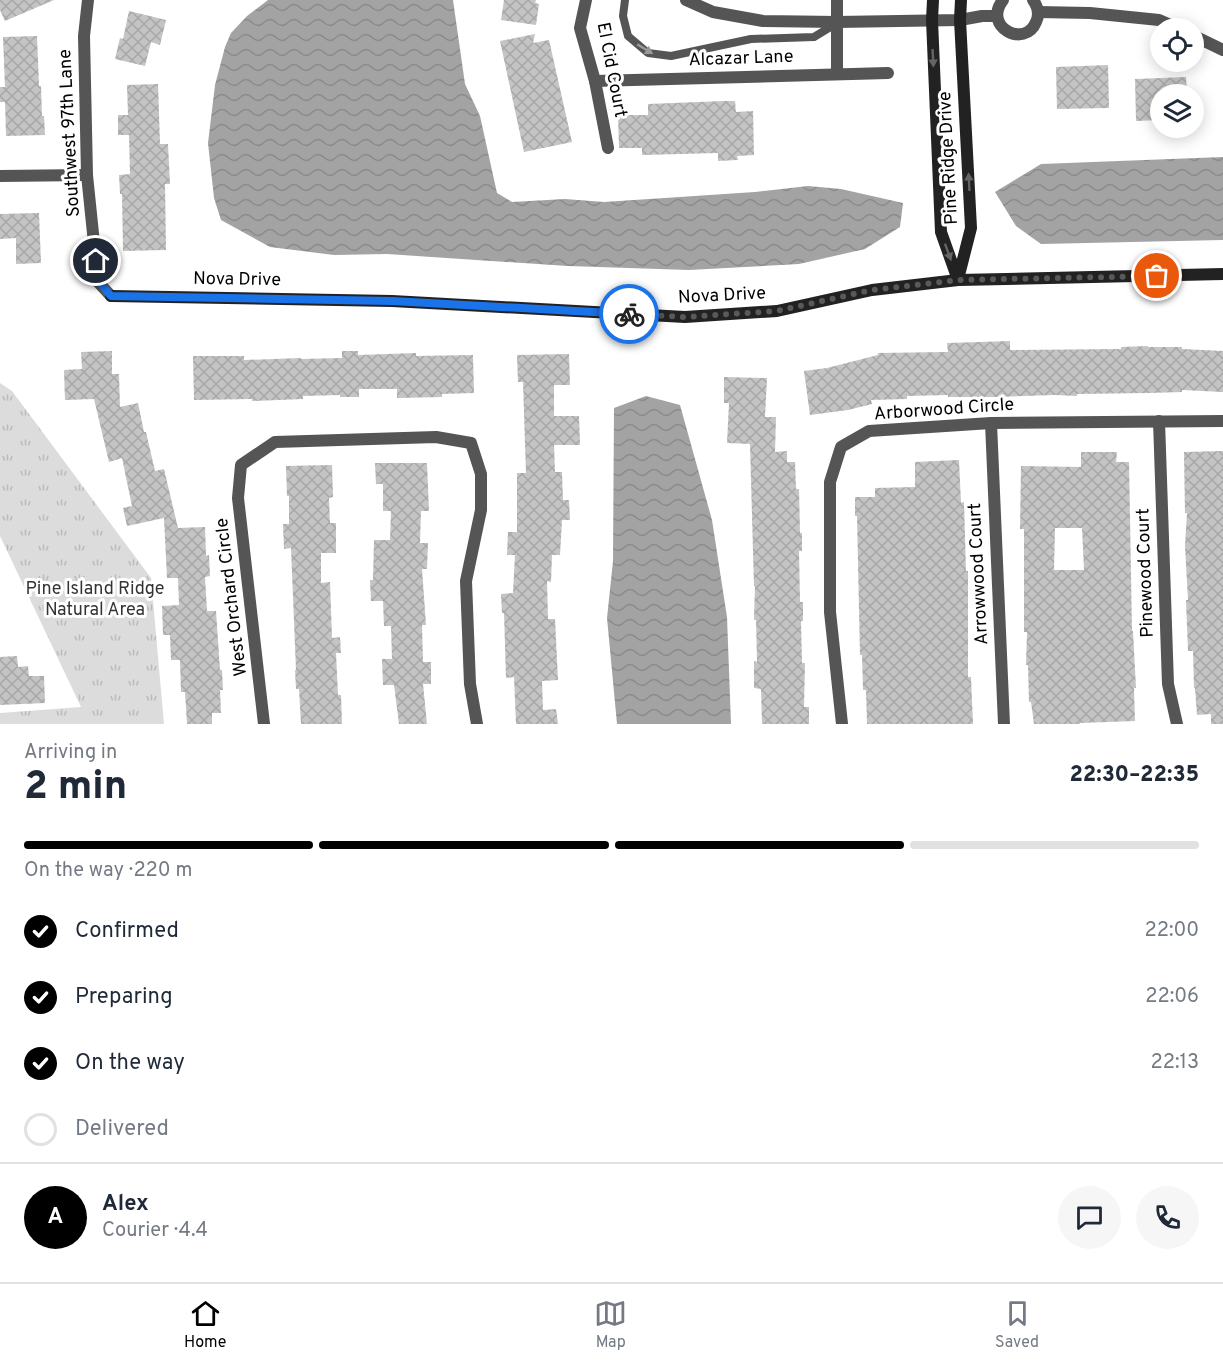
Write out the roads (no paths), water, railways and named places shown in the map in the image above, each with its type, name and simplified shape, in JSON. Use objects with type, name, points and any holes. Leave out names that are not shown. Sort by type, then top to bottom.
[{"type":"street","name":"Southwest 97th Lane","points":[[88,0],[84,36],[87,176],[99,282],[111,296]]},
{"type":"street","name":"El Cid Court","points":[[586,0],[580,28],[595,81],[608,148]]},
{"type":"street","points":[[686,0],[713,12],[763,21],[932,21],[997,16]]},
{"type":"street","points":[[837,0],[837,74]]},
{"type":"street","name":"Pine Ridge Drive","points":[[933,0],[941,232],[958,280]]},
{"type":"street","name":"Pine Ridge Drive","points":[[958,280],[971,228],[960,20],[962,0]]},
{"type":"street","points":[[1003,0],[998,10],[999,23],[1009,33],[1016,34],[1023,34],[1035,26],[1038,12],[1033,0]]},
{"type":"street","points":[[1038,12],[1090,13],[1150,19]]},
{"type":"street","points":[[1204,41],[1223,50]]},
{"type":"street","name":"Alcazar Lane","points":[[595,81],[888,73]]},
{"type":"street","points":[[0,176],[87,176]]},
{"type":"street","name":"Nova Drive","points":[[111,296],[392,301],[685,317],[777,311],[872,290],[958,280],[1223,274]]},
{"type":"street","name":"Pinewood Court","points":[[1159,421],[1168,684],[1177,724]]},
{"type":"street","name":"Arborwood Circle","points":[[842,724],[830,612],[830,482],[841,447],[869,431],[990,423],[1223,421]]},
{"type":"street","name":"Arrowwood Court","points":[[990,423],[1004,724]]},
{"type":"street","name":"West Orchard Circle","points":[[264,724],[238,498],[241,465],[275,442],[436,437],[471,443],[481,474],[481,510],[466,581],[470,684],[477,724]]},
{"type":"lane","points":[[625,0],[623,16],[628,36],[648,53],[670,56],[751,39],[814,37],[837,22]]},
{"type":"water","points":[[268,0],[453,0],[465,84],[480,116],[497,193],[512,202],[565,199],[604,202],[755,192],[808,186],[841,189],[903,203],[900,227],[865,249],[799,264],[689,270],[568,266],[387,254],[334,255],[270,247],[221,220],[214,198],[208,143],[215,85],[225,47],[231,33],[247,16]]},
{"type":"water","points":[[1223,157],[1223,240],[1041,244],[1016,226],[995,192],[1041,164]]},
{"type":"water","points":[[646,396],[680,405],[712,520],[727,617],[731,724],[617,724],[607,618],[613,561],[614,408]]},
{"type":"park label","name":"Pine Island Ridge Natural Area","points":[[95,599]]}]
